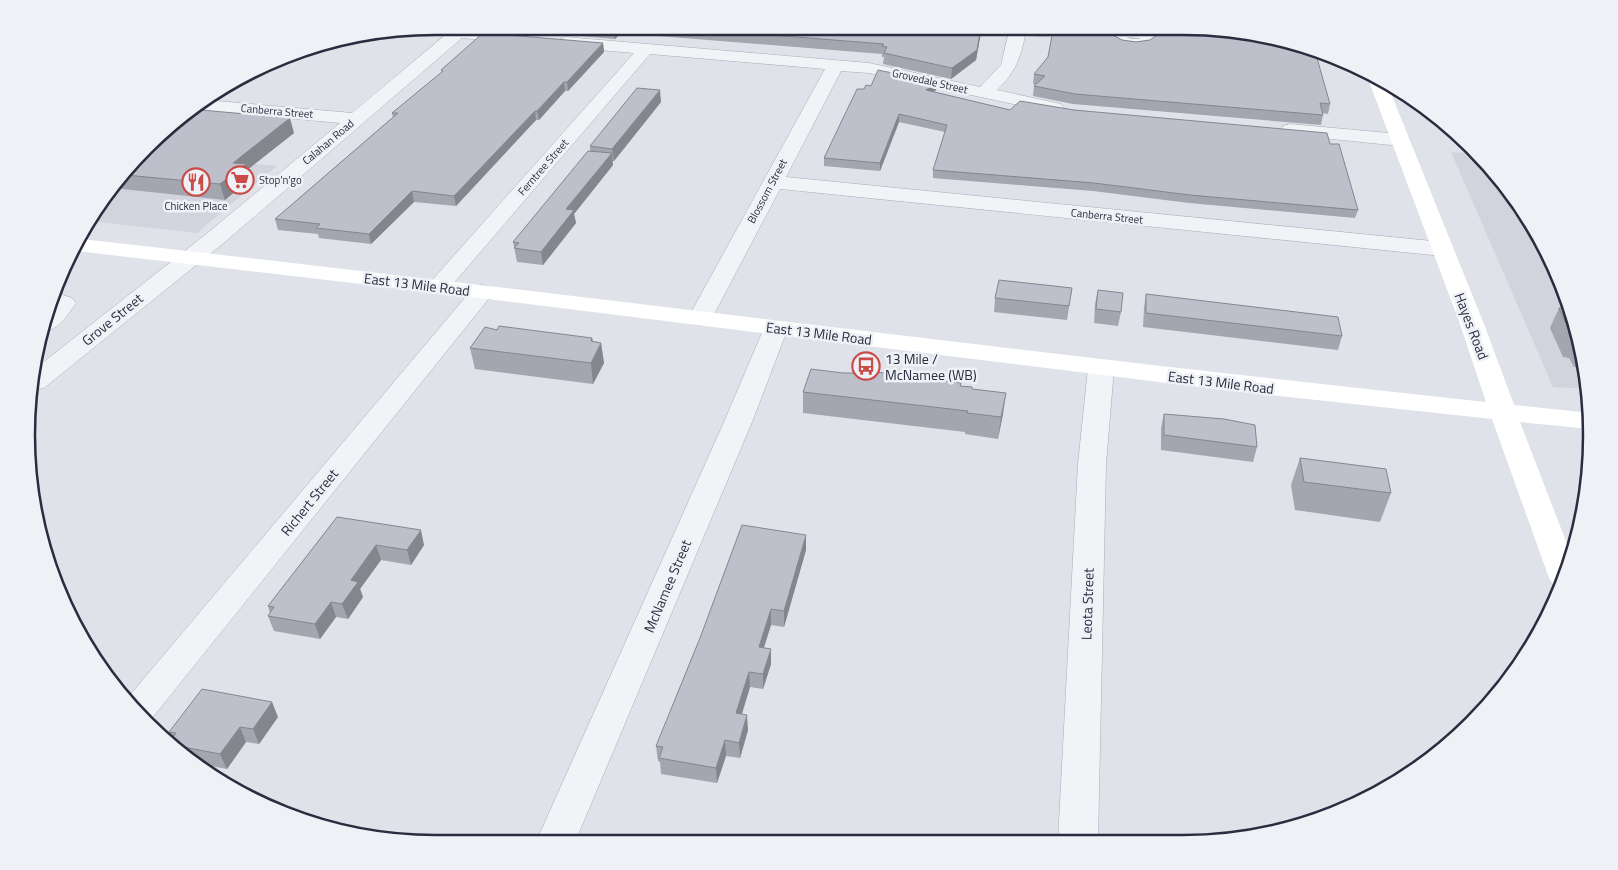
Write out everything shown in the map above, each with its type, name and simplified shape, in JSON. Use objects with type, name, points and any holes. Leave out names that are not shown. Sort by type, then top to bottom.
[{"type":"main road","name":"Hayes Road","points":[[1380,87],[1561,567]]},
{"type":"main road","name":"East 13 Mile Road","points":[[83,246],[439,286],[1101,368],[1582,420]]},
{"type":"street","name":"Calahan Road","points":[[190,258],[456,35]]},
{"type":"street","points":[[501,35],[532,39]]},
{"type":"street","points":[[983,93],[1001,77],[1011,64],[1017,35]]},
{"type":"street","points":[[1103,35],[1115,36]]},
{"type":"street","name":"Grovedale Street","points":[[551,41],[836,64],[884,71],[1073,111]]},
{"type":"street","name":"Ferntree Street","points":[[439,286],[646,49]]},
{"type":"street","name":"Blossom Street","points":[[700,318],[836,64]]},
{"type":"street","name":"Canberra Street","points":[[208,106],[356,118]]},
{"type":"street","points":[[1277,129],[1400,140]]},
{"type":"street","name":"Canberra Street","points":[[772,182],[1442,249]]},
{"type":"street","name":"Grove Street","points":[[39,379],[190,258]]},
{"type":"street","name":"Richert Street","points":[[141,707],[482,292]]},
{"type":"street","points":[[53,317],[63,308],[59,301]]},
{"type":"street","name":"McNamee Street","points":[[559,835],[738,422],[776,328]]},
{"type":"street","name":"Leota Street","points":[[1078,835],[1092,464],[1101,368]]},
{"type":"shaded area","points":[[1451,152],[1467,153],[1500,191],[1529,235],[1553,282],[1569,331],[1580,389],[1553,387]]},
{"type":"shaded area","points":[[151,153],[277,166],[197,233],[97,222],[118,191]]},
{"type":"building","points":[[481,35],[507,35],[603,43],[454,196],[412,191],[369,234],[316,228],[320,224],[275,219],[398,113],[392,113],[443,71],[441,70]]},
{"type":"building","points":[[771,35],[980,35],[977,50],[952,68],[884,53],[887,47],[882,46],[884,44]]},
{"type":"building","points":[[1052,35],[1113,35],[1122,40],[1136,42],[1150,40],[1157,35],[1235,38],[1312,56],[1317,58],[1330,104],[1320,103],[1323,115],[1075,94],[1034,86],[1045,76],[1034,74],[1048,57]]},
{"type":"building","points":[[878,70],[937,82],[926,90],[1010,110],[1020,101],[1074,110],[1327,133],[1330,144],[1339,144],[1358,210],[1190,195],[1094,183],[933,170],[947,125],[899,114],[880,163],[824,158],[857,89],[864,89],[866,85],[871,86]]},
{"type":"building","points":[[637,88],[660,90],[612,149],[590,146]]},
{"type":"building","points":[[202,110],[290,118],[233,163],[246,164],[220,184],[130,175],[171,134]]},
{"type":"building","points":[[588,151],[612,153],[566,209],[574,210],[541,252],[514,248],[519,243],[513,242]]},
{"type":"building","points":[[999,280],[1072,288],[1069,306],[995,298]]},
{"type":"building","points":[[1098,290],[1123,293],[1121,312],[1096,309]]},
{"type":"building","points":[[1146,294],[1338,317],[1342,336],[1146,313]]},
{"type":"building","points":[[1559,308],[1563,308],[1568,329]]},
{"type":"building","points":[[499,326],[592,338],[591,341],[601,343],[591,363],[470,348],[485,327],[497,330]]},
{"type":"building","points":[[811,369],[843,373],[855,373],[857,370],[876,372],[961,383],[960,386],[972,387],[972,389],[1006,393],[1001,417],[967,413],[968,411],[803,392]]},
{"type":"building","points":[[1164,414],[1224,419],[1255,425],[1257,447],[1164,435]]},
{"type":"building","points":[[1300,458],[1386,469],[1391,493],[1304,482]]},
{"type":"building","points":[[337,517],[421,530],[407,550],[376,545],[351,580],[358,582],[342,604],[331,602],[315,624],[268,616],[274,607],[268,606]]},
{"type":"building","points":[[742,525],[806,535],[784,611],[771,609],[759,647],[771,649],[763,674],[749,672],[736,713],[747,715],[739,743],[725,740],[716,768],[659,758],[663,747],[656,746],[700,638]]},
{"type":"building","points":[[202,689],[272,702],[253,729],[240,727],[220,754],[185,747],[173,737],[176,733],[169,732]]},
{"type":"place","name":"Stop'n'go","points":[[240,180]]},
{"type":"place","name":"Chicken Place","points":[[196,182]]},
{"type":"place","name":"13 Mile / McNamee (WB)","points":[[866,366]]}]
